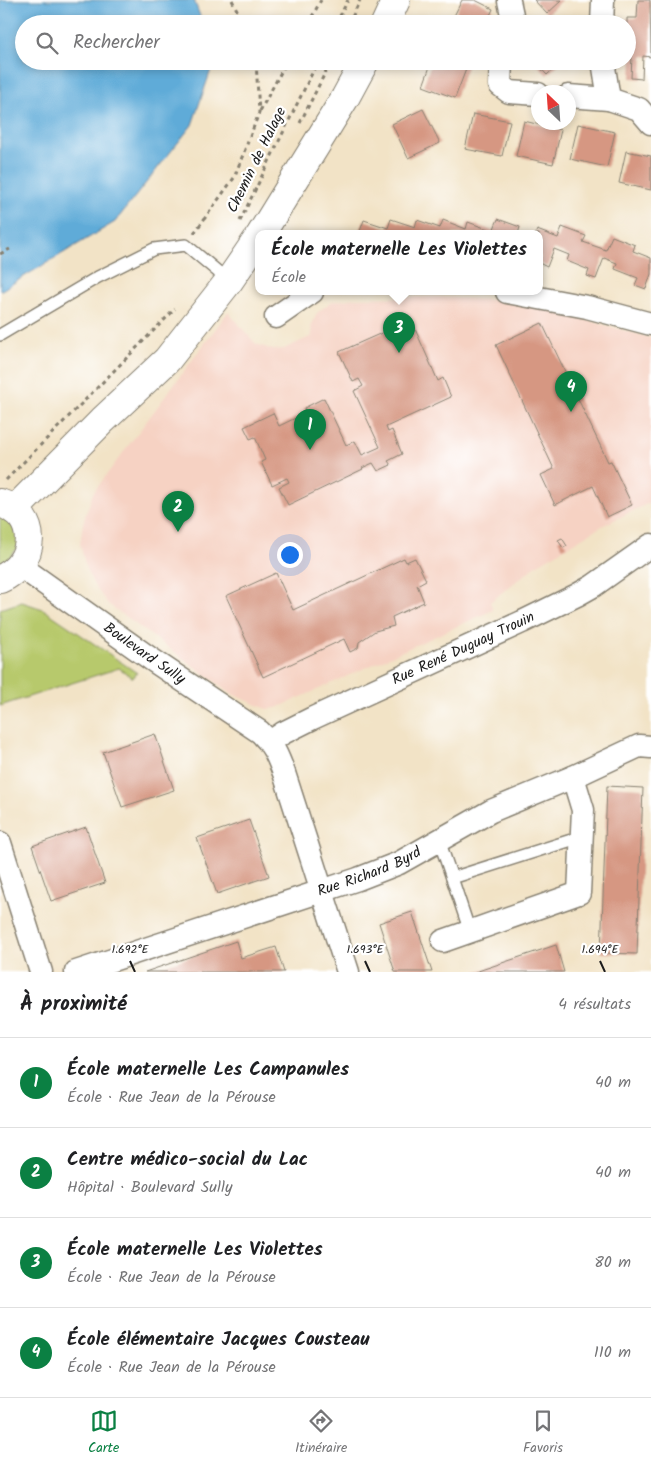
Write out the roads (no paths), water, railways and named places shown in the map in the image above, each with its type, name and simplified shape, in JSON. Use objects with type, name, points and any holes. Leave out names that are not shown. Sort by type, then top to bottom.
[{"type":"main road","points":[[389,15],[396,0]]},
{"type":"main road","points":[[10,572],[27,555],[29,543],[28,530],[23,519],[7,498],[103,420],[167,360],[229,281],[253,231],[345,98],[360,70]]},
{"type":"street","points":[[602,15],[603,0]]},
{"type":"street","points":[[509,1],[512,15]]},
{"type":"street","points":[[501,70],[500,85],[509,92],[531,94]]},
{"type":"street","points":[[604,70],[609,99]]},
{"type":"street","points":[[576,97],[609,99],[639,110],[651,123]]},
{"type":"street","points":[[276,317],[308,295]]},
{"type":"street","points":[[523,295],[587,307],[651,324]]},
{"type":"street","name":"Rue René Duguay Trouin","points":[[270,742],[305,722],[578,595],[651,545]]},
{"type":"street","name":"Boulevard Sully","points":[[10,572],[151,659],[260,732],[270,742]]},
{"type":"street","points":[[270,742],[278,757],[348,972]]},
{"type":"street","name":"Rue Richard Byrd","points":[[76,972],[358,879],[399,863],[491,811],[573,777],[639,746],[651,747]]},
{"type":"street","points":[[443,941],[579,893],[583,810],[573,777]]},
{"type":"street","points":[[0,843],[41,972]]},
{"type":"lane","points":[[0,336],[98,277],[154,249],[186,245],[229,281]]},
{"type":"lane","points":[[452,878],[581,837]]},
{"type":"lane","points":[[439,840],[470,932]]},
{"type":"water","points":[[0,0],[194,0],[200,15],[15,15],[15,70],[211,70],[192,125],[115,222],[0,291]]},
{"type":"place","name":"École maternelle Les Violettes","points":[[399,353]]},
{"type":"place","name":"École élémentaire Jacques Cousteau","points":[[571,412]]},
{"type":"place","name":"École maternelle Les Campanules","points":[[310,450]]},
{"type":"place","name":"Centre médico-social du Lac","points":[[178,532]]}]
